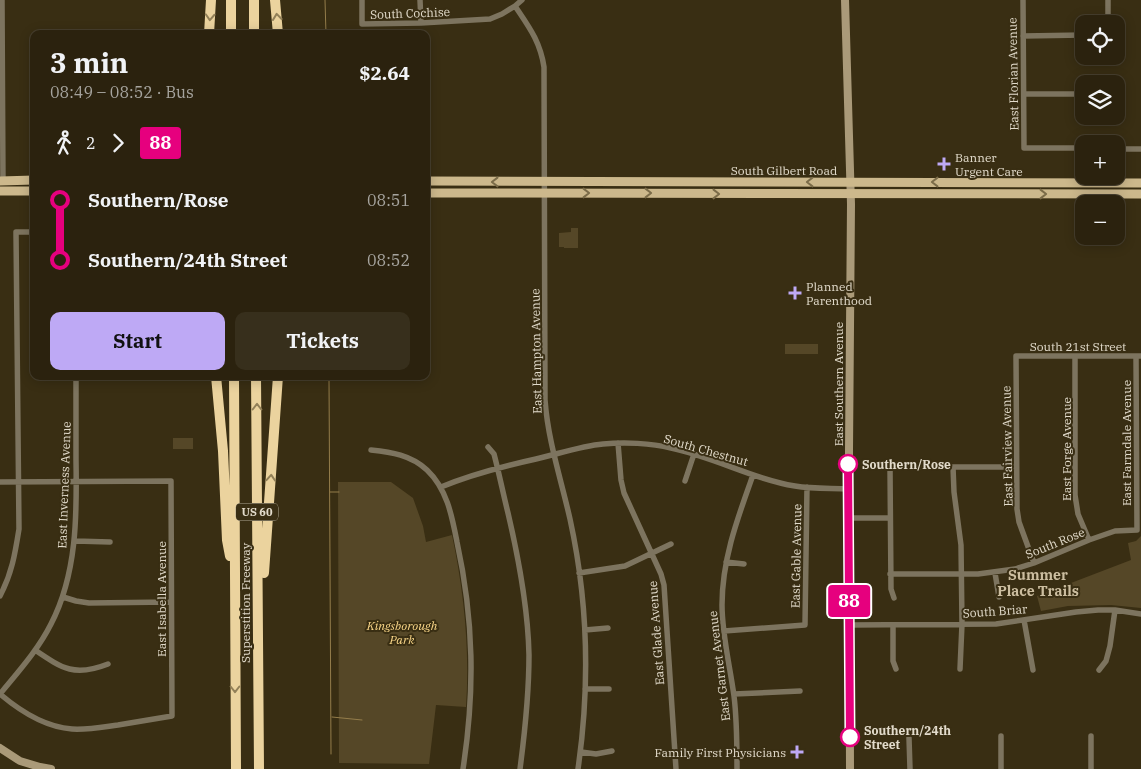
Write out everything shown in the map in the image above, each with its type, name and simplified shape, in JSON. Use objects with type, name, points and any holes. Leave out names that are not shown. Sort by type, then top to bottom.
[{"type":"highway","points":[[209,30],[211,0]]},
{"type":"highway","points":[[231,0],[231,30]]},
{"type":"highway","points":[[254,0],[254,30]]},
{"type":"highway","points":[[275,0],[278,30]]},
{"type":"highway","points":[[216,380],[223,452],[226,540],[235,574]]},
{"type":"highway","name":"Superstition Freeway","points":[[234,380],[236,769]]},
{"type":"highway","name":"Superstition Freeway","points":[[256,380],[259,769]]},
{"type":"highway","points":[[258,648],[278,380]]},
{"type":"main road","name":"East Southern Avenue","points":[[846,0],[850,182],[848,518],[850,769]]},
{"type":"main road","points":[[2,181],[30,180]]},
{"type":"main road","name":"South Gilbert Road","points":[[430,181],[1141,183]]},
{"type":"main road","points":[[991,183],[994,195]]},
{"type":"main road","points":[[0,191],[30,192]]},
{"type":"main road","name":"South Gilbert Road","points":[[430,193],[1141,194]]},
{"type":"main road","points":[[0,748],[20,761],[51,769]]},
{"type":"street","points":[[2,0],[2,181]]},
{"type":"street","name":"South Cochise","points":[[362,0],[362,24],[490,19],[515,6]]},
{"type":"street","points":[[420,0],[421,23]]},
{"type":"street","points":[[515,6],[522,0]]},
{"type":"street","name":"East Florian Avenue","points":[[1023,0],[1024,148],[1075,148]]},
{"type":"street","points":[[1108,0],[1108,15]]},
{"type":"street","name":"East Hampton Avenue","points":[[515,6],[539,44],[544,75],[545,400],[547,423],[570,519],[583,600],[585,714],[578,769]]},
{"type":"street","points":[[1023,36],[1075,35]]},
{"type":"street","points":[[1024,94],[1075,94]]},
{"type":"street","points":[[1125,149],[1141,149]]},
{"type":"street","points":[[0,596],[8,579],[16,552],[19,529],[16,232],[30,232]]},
{"type":"street","name":"South 21st Street","points":[[1016,356],[1139,356]]},
{"type":"street","name":"East Fairview Avenue","points":[[1016,356],[1017,509],[1019,522],[1034,563]]},
{"type":"street","name":"East Forge Avenue","points":[[1075,356],[1075,495],[1078,514],[1088,540]]},
{"type":"street","name":"East Farmdale Avenue","points":[[1137,530],[1139,356]]},
{"type":"street","name":"East Inverness Avenue","points":[[0,694],[36,650],[52,623],[63,597],[75,541],[76,380]]},
{"type":"street","name":"South Chestnut","points":[[441,487],[471,475],[498,468],[584,447],[618,443],[664,447],[694,454],[753,475],[788,484],[849,489]]},
{"type":"street","name":"East Glade Avenue","points":[[618,443],[624,493],[661,574],[665,591],[676,769]]},
{"type":"street","points":[[488,446],[494,454],[498,468],[522,577],[528,634],[528,704],[520,769]]},
{"type":"street","points":[[371,450],[405,456],[425,468],[441,487],[449,509],[460,554],[472,653],[471,697],[463,769]]},
{"type":"street","points":[[685,481],[694,454]]},
{"type":"street","points":[[894,598],[890,589],[890,467],[1016,467]]},
{"type":"street","points":[[953,467],[954,492],[961,545],[962,624],[960,670]]},
{"type":"street","name":"East Garnet Avenue","points":[[736,769],[737,732],[734,694],[724,631],[722,592],[726,562],[734,528],[753,475]]},
{"type":"street","name":"East Isabella Avenue","points":[[0,694],[31,716],[53,725],[70,729],[90,729],[172,716],[171,481],[76,482]]},
{"type":"street","points":[[0,482],[76,482]]},
{"type":"street","name":"East Gable Avenue","points":[[724,631],[805,625],[807,487]]},
{"type":"street","points":[[848,518],[890,518]]},
{"type":"street","name":"South Rose","points":[[890,574],[995,573],[1034,563],[1088,540],[1115,531],[1137,530]]},
{"type":"street","points":[[75,541],[110,542]]},
{"type":"street","points":[[579,573],[625,566],[671,544]]},
{"type":"street","points":[[726,562],[744,564]]},
{"type":"street","points":[[995,573],[999,597]]},
{"type":"street","points":[[63,597],[89,603],[172,602]]},
{"type":"street","points":[[1099,670],[1106,661],[1110,646],[1115,610]]},
{"type":"street","name":"South Briar","points":[[850,625],[996,624],[1076,612],[1115,610],[1141,614]]},
{"type":"street","points":[[1024,620],[1033,670]]},
{"type":"street","points":[[893,625],[893,661],[896,669]]},
{"type":"street","points":[[585,630],[608,628]]},
{"type":"street","points":[[36,650],[56,664],[69,669],[81,671],[95,669],[108,664]]},
{"type":"street","points":[[585,689],[609,690]]},
{"type":"street","points":[[734,694],[800,691]]},
{"type":"street","points":[[1001,736],[1001,769]]},
{"type":"street","points":[[1091,736],[1091,769]]},
{"type":"street","points":[[909,738],[910,769]]},
{"type":"street","points":[[581,752],[596,754],[612,752]]},
{"type":"green space","points":[[571,228],[578,228],[578,248],[559,247],[559,233],[571,232]]},
{"type":"green space","points":[[785,344],[818,344],[818,354],[785,354]]},
{"type":"green space","points":[[173,438],[193,438],[193,449],[173,449]]},
{"type":"green space","name":"Kingsborough Park","points":[[338,482],[391,482],[413,498],[423,526],[426,542],[452,535],[465,621],[466,707],[436,705],[429,764],[339,763]]},
{"type":"green space","points":[[1141,536],[1141,608],[1111,605],[1068,606],[1041,611],[1037,596],[1131,560],[1128,543],[1136,541]]},
{"type":"waterway","points":[[325,0],[326,30]]},
{"type":"waterway","points":[[329,380],[331,754]]},
{"type":"waterway","points":[[330,492],[339,492]]},
{"type":"waterway","points":[[332,717],[362,720]]},
{"type":"bus line","name":"88","points":[[848,464],[850,737]]},
{"type":"place","name":"Banner Urgent Care","points":[[944,164]]},
{"type":"place","name":"Planned Parenthood","points":[[795,293]]},
{"type":"place","name":"Southern/Rose","points":[[848,464]]},
{"type":"place","name":"Southern/24th Street","points":[[850,737]]},
{"type":"place","name":"Family First Physicians","points":[[797,752]]},
{"type":"district","name":"Summer Place Trails","points":[[1038,584]]}]
